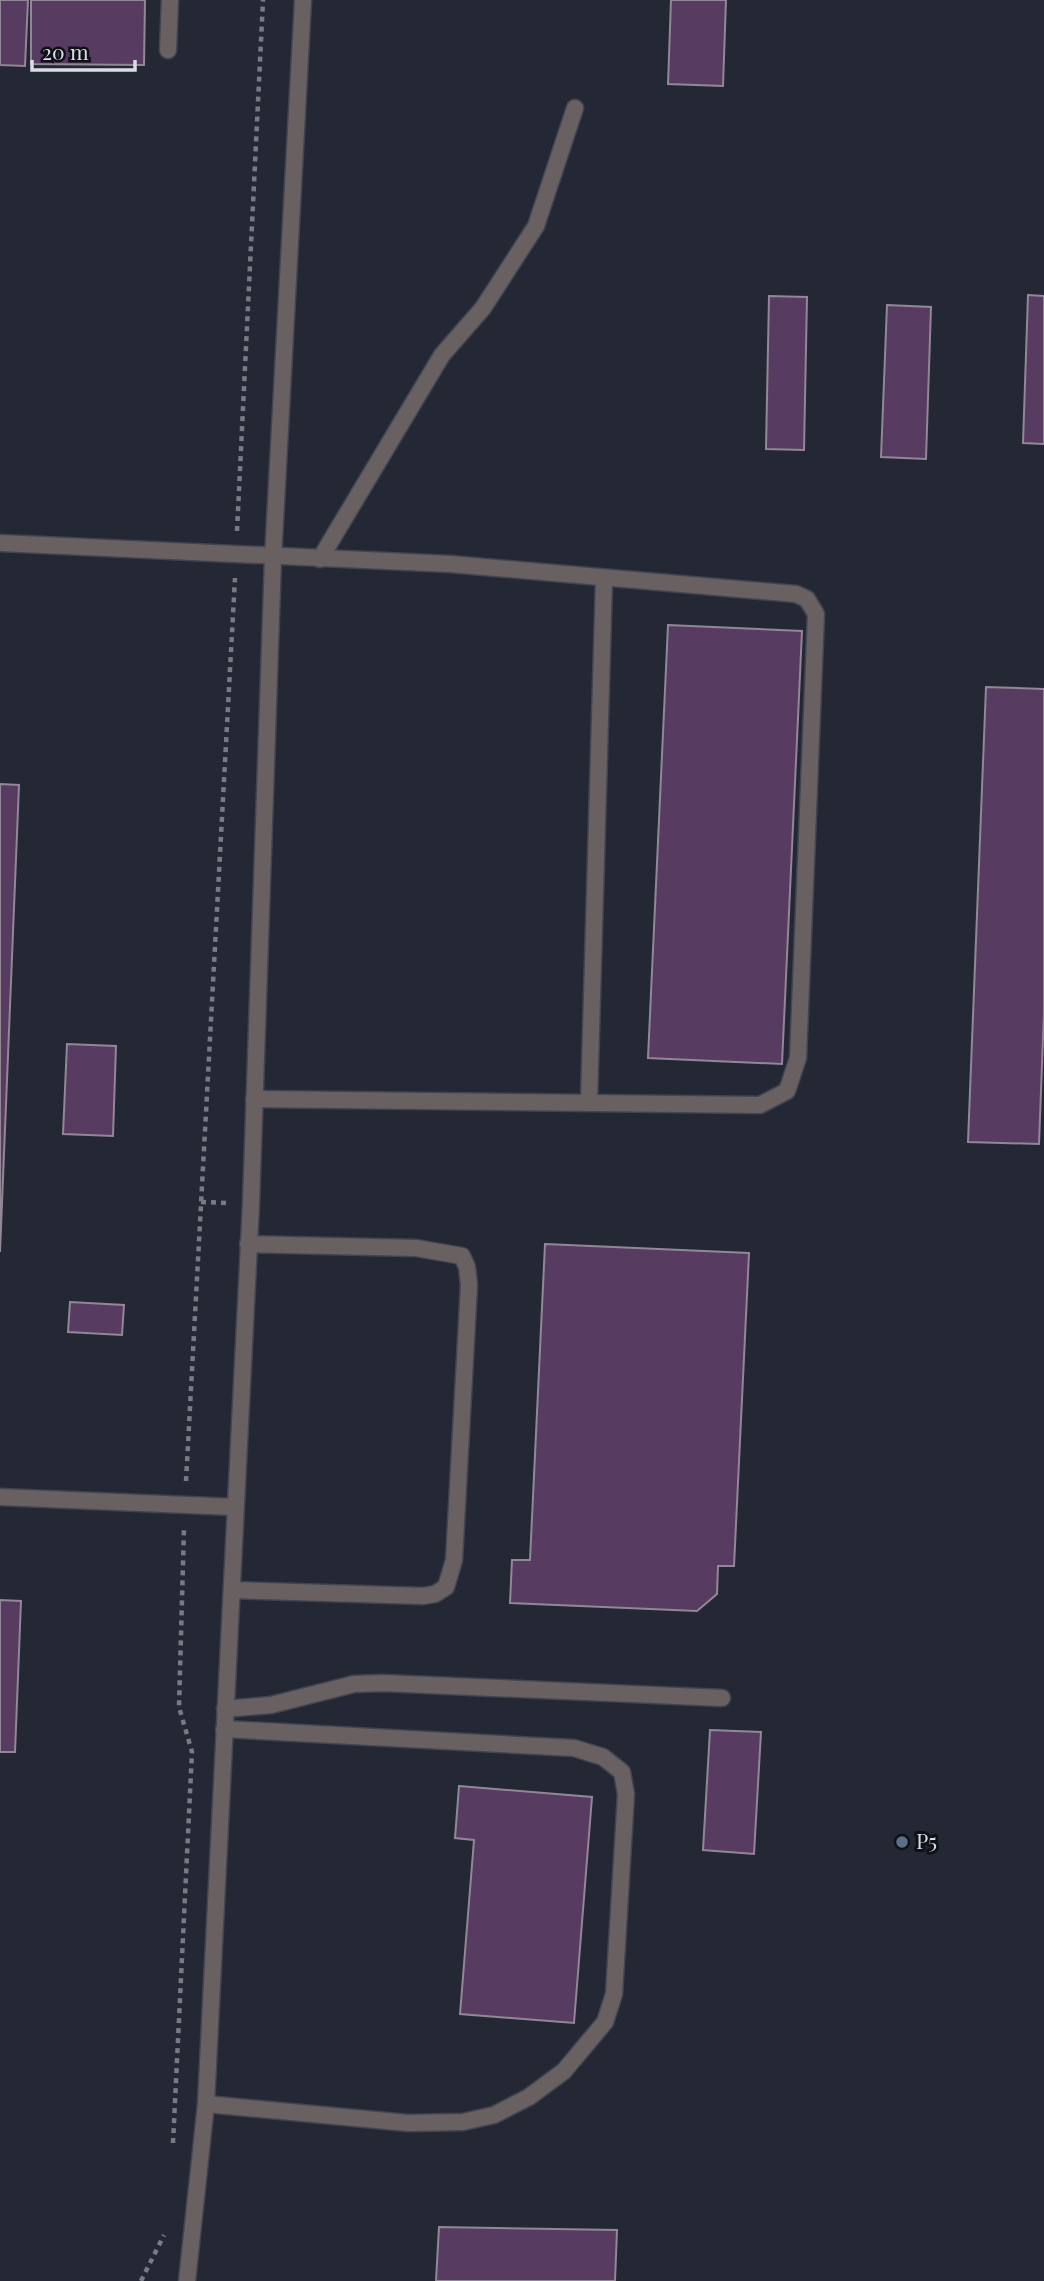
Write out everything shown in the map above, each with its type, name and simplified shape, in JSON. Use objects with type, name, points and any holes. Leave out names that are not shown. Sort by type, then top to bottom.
[{"type":"lane","points":[[168,50],[170,0]]},
{"type":"lane","points":[[187,2281],[206,2104],[248,1244],[273,558],[303,0]]},
{"type":"lane","points":[[320,559],[442,355],[483,308],[536,226],[575,108]]},
{"type":"lane","points":[[0,543],[450,565],[796,594],[807,599],[816,614],[799,1058],[794,1077],[779,1097],[760,1105],[254,1099]]},
{"type":"lane","points":[[589,1101],[604,580]]},
{"type":"lane","points":[[232,1590],[423,1596],[435,1594],[446,1587],[454,1560],[469,1285],[467,1267],[462,1256],[453,1253],[416,1248],[248,1244]]},
{"type":"lane","points":[[0,1497],[234,1507]]},
{"type":"lane","points":[[225,1709],[271,1705],[354,1684],[383,1682],[722,1698]]},
{"type":"lane","points":[[206,2104],[408,2123],[463,2122],[506,2109],[529,2097],[564,2071],[605,2022],[614,1994],[626,1794],[622,1772],[603,1757],[574,1748],[223,1729]]},
{"type":"path","points":[[173,2157],[192,1752],[179,1707],[185,1506],[263,0]]},
{"type":"path","points":[[141,2281],[169,2224]]},
{"type":"building","points":[[0,0],[28,0],[25,66],[0,65]]},
{"type":"building","points":[[31,0],[145,0],[144,65],[31,64]]},
{"type":"building","points":[[671,0],[726,0],[723,86],[668,84]]},
{"type":"building","points":[[1028,295],[1044,296],[1044,444],[1023,443]]},
{"type":"building","points":[[769,296],[807,297],[804,450],[766,449]]},
{"type":"building","points":[[887,305],[931,307],[926,459],[881,457]]},
{"type":"building","points":[[668,625],[802,631],[782,1064],[648,1058]]},
{"type":"building","points":[[986,687],[1044,689],[1044,1012],[1039,1144],[968,1142]]},
{"type":"building","points":[[0,784],[19,785],[0,1252]]},
{"type":"building","points":[[67,1044],[116,1046],[113,1136],[63,1134]]},
{"type":"building","points":[[545,1244],[749,1253],[734,1566],[718,1566],[717,1594],[697,1611],[510,1603],[512,1560],[530,1560]]},
{"type":"building","points":[[70,1302],[124,1305],[122,1335],[68,1332]]},
{"type":"building","points":[[0,1600],[21,1601],[15,1752],[0,1752]]},
{"type":"building","points":[[710,1730],[761,1732],[754,1854],[703,1850]]},
{"type":"building","points":[[459,1786],[592,1797],[574,2023],[460,2014],[474,1840],[455,1838]]},
{"type":"building","points":[[439,2227],[617,2230],[615,2281],[436,2281]]},
{"type":"place","name":"P5","points":[[902,1842]]}]
